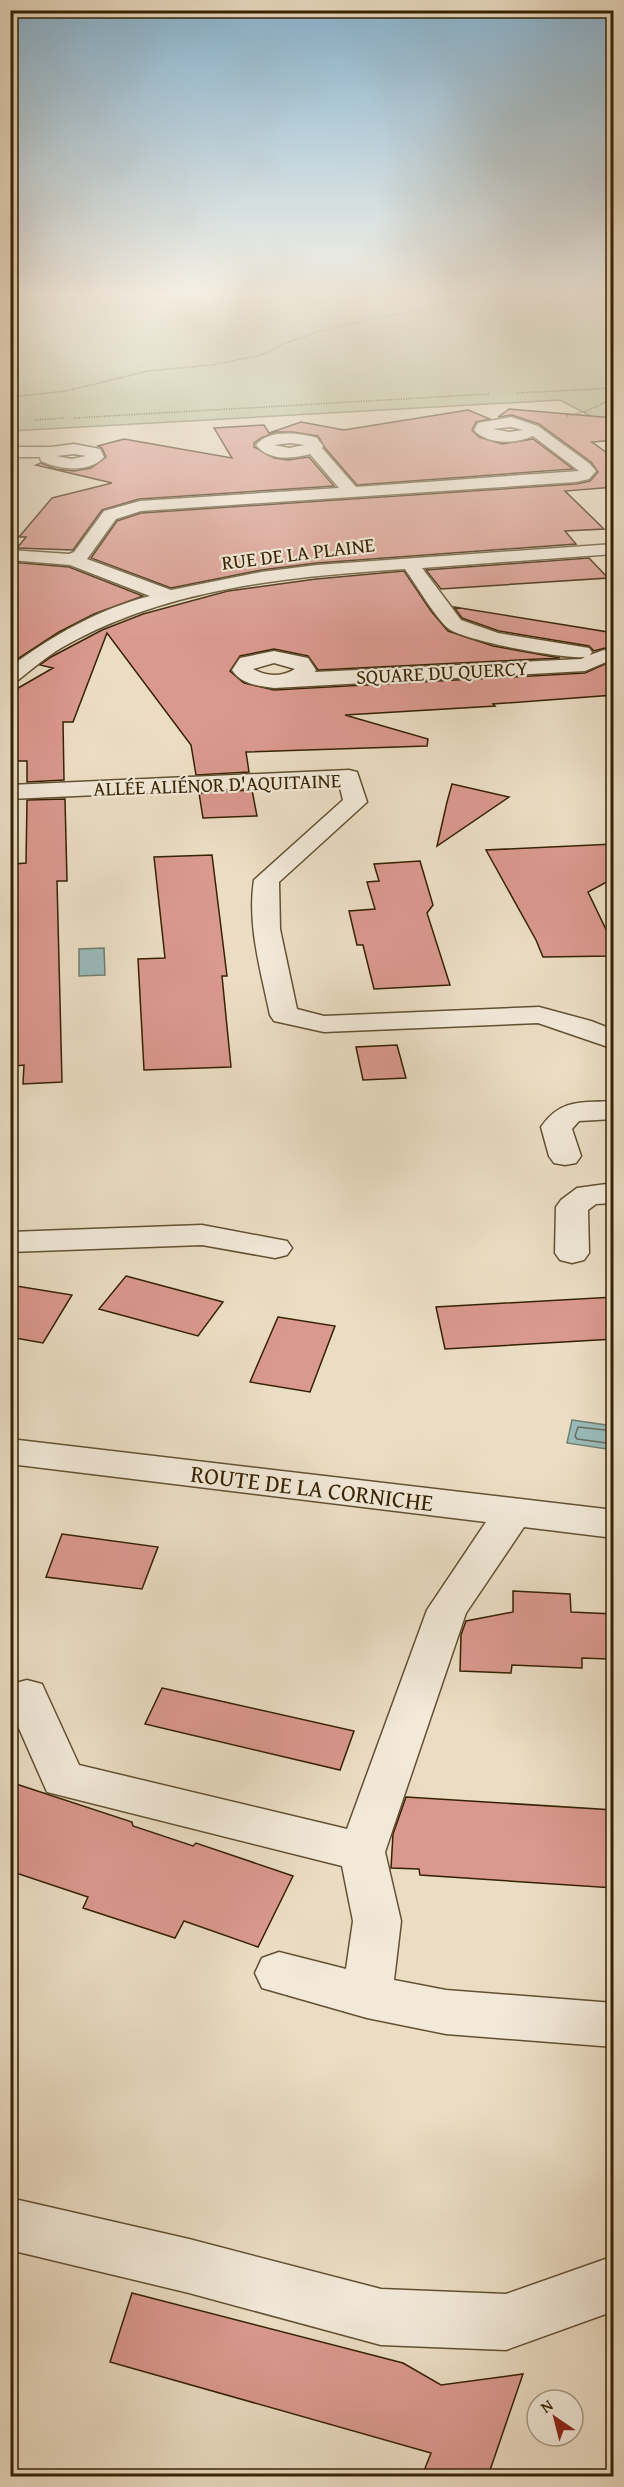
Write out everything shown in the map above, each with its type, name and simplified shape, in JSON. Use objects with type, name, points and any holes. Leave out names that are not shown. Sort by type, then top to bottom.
[{"type":"street","points":[[72,560],[80,556],[110,515],[125,509],[583,476],[588,471],[530,428]]},
{"type":"street","points":[[313,448],[352,492]]},
{"type":"street","points":[[10,452],[51,452]]},
{"type":"street","name":"RUE DE LA PLAINE","points":[[10,677],[48,649],[93,624],[170,597],[244,579],[409,562],[614,549]]},
{"type":"street","points":[[10,555],[72,560],[115,574],[170,597]]},
{"type":"street","points":[[409,562],[454,624],[462,629],[483,635],[609,657]]},
{"type":"street","name":"SQUARE DU QUERCY","points":[[279,680],[585,665],[609,657]]},
{"type":"street","name":"ALLÉE ALIÉNOR D'AQUITAINE","points":[[10,792],[349,777],[355,802],[267,880],[264,892],[270,946],[284,1015],[324,1024],[539,1015],[581,1027],[614,1041]]},
{"type":"street","points":[[565,1156],[556,1127],[571,1113],[614,1110]]},
{"type":"street","points":[[572,1253],[572,1207],[588,1195],[614,1193]]},
{"type":"street","points":[[10,1242],[202,1235],[275,1248]]},
{"type":"street","name":"ROUTE DE LA CORNICHE","points":[[10,1451],[614,1524]]},
{"type":"street","points":[[367,1996],[377,1920],[362,1852],[447,1610],[513,1513]]},
{"type":"street","points":[[27,1696],[63,1779],[362,1852]]},
{"type":"street","points":[[279,1972],[367,1996],[446,2012],[614,2025]]},
{"type":"street","points":[[10,2224],[189,2266],[381,2317],[506,2322],[614,2283]]},
{"type":"path","points":[[34,420],[260,407]]},
{"type":"path","points":[[530,428],[595,407]]},
{"type":"green space","points":[[11,407],[435,407],[11,431]]},
{"type":"green space","points":[[574,407],[613,407],[613,423],[604,423]]},
{"type":"water","points":[[104,948],[105,975],[79,976],[79,949]]},
{"type":"water","points":[[572,1420],[613,1426],[613,1450],[567,1443]]},
{"type":"building","points":[[509,409],[614,418],[614,440],[592,442],[614,458],[614,487],[565,491],[604,529],[565,531],[576,544],[317,563],[261,570],[171,588],[91,558],[117,521],[141,513],[576,484],[590,481],[598,472],[591,462],[539,424],[512,415],[498,417]]},
{"type":"building","points":[[468,410],[490,419],[476,422],[472,430],[479,437],[502,444],[533,439],[573,469],[357,485],[325,448],[318,436],[276,432],[261,438],[254,443],[254,447],[274,458],[288,460],[309,457],[334,486],[139,499],[102,510],[73,550],[17,548],[26,537],[19,537],[52,498],[112,483],[36,465],[41,463],[56,469],[74,471],[91,468],[106,457],[102,448],[98,446],[124,439],[232,458],[214,428],[264,425],[269,433],[301,422],[344,430]]},
{"type":"building","points":[[589,558],[608,578],[441,589],[426,570]]},
{"type":"building","points":[[10,562],[69,567],[143,596],[94,614],[59,632],[16,660],[10,659]]},
{"type":"building","points":[[404,571],[431,611],[448,631],[493,646],[560,658],[318,670],[308,656],[274,649],[240,656],[230,671],[244,683],[274,690],[585,673],[614,660],[614,695],[493,704],[495,706],[345,715],[428,739],[427,746],[246,752],[249,772],[196,775],[191,745],[107,633],[73,722],[63,722],[64,780],[27,782],[27,761],[13,761],[13,691],[53,668],[40,665],[51,657],[102,630],[143,614],[228,591],[316,579]]},
{"type":"building","points":[[454,607],[614,633],[614,651],[605,648],[594,651],[589,646],[499,631],[462,618]]},
{"type":"building","points":[[452,784],[509,797],[437,846],[447,802]]},
{"type":"building","points":[[252,790],[257,816],[203,818],[199,793]]},
{"type":"building","points":[[65,799],[67,881],[57,881],[62,1082],[23,1084],[24,1065],[15,1066],[17,986],[15,986],[15,967],[10,967],[14,864],[26,863],[27,800]]},
{"type":"building","points":[[614,844],[614,878],[588,892],[613,944],[607,944],[612,956],[543,957],[536,940],[486,850]]},
{"type":"building","points":[[212,855],[227,976],[222,976],[231,1067],[144,1070],[138,959],[165,958],[154,857]]},
{"type":"building","points":[[420,861],[433,905],[427,913],[450,985],[374,989],[363,945],[357,945],[349,911],[375,909],[367,882],[379,881],[374,864]]},
{"type":"building","points":[[397,1045],[406,1078],[363,1080],[356,1047]]},
{"type":"building","points":[[126,1276],[223,1302],[198,1336],[99,1309]]},
{"type":"building","points":[[10,1285],[72,1295],[43,1343],[10,1337]]},
{"type":"building","points":[[614,1297],[614,1339],[445,1349],[436,1307]]},
{"type":"building","points":[[278,1317],[335,1326],[310,1392],[250,1382]]},
{"type":"building","points":[[62,1534],[158,1547],[142,1589],[46,1577]]},
{"type":"building","points":[[513,1591],[570,1594],[571,1612],[614,1614],[614,1650],[608,1649],[608,1659],[582,1658],[582,1668],[512,1665],[511,1673],[460,1671],[461,1635],[466,1621],[513,1612]]},
{"type":"building","points":[[162,1688],[354,1731],[340,1770],[145,1724]]},
{"type":"building","points":[[10,1782],[132,1822],[133,1826],[193,1846],[196,1843],[293,1876],[258,1947],[184,1921],[175,1938],[83,1908],[88,1897],[10,1871]]},
{"type":"building","points":[[406,1797],[614,1810],[614,1888],[420,1875],[419,1869],[391,1868],[393,1834]]},
{"type":"building","points":[[132,2293],[403,2363],[441,2385],[523,2374],[488,2476],[422,2476],[431,2453],[110,2362]]}]
